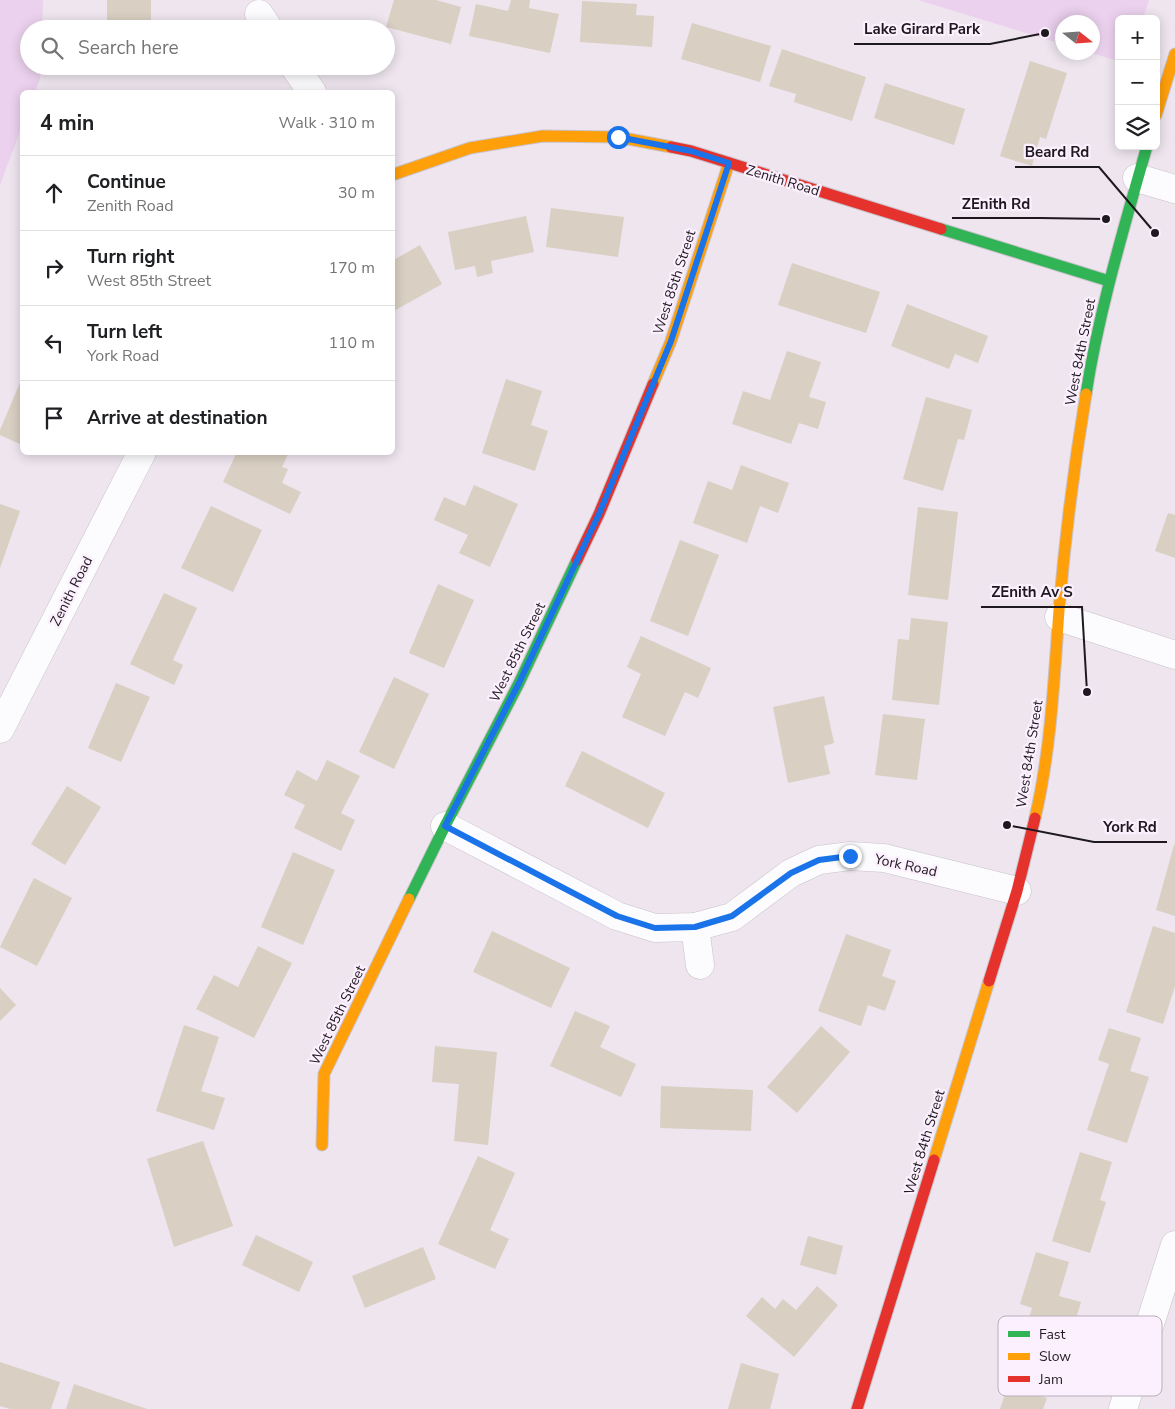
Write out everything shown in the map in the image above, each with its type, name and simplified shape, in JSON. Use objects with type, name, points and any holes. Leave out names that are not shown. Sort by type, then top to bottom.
[{"type":"street","points":[[1159,105],[1175,54]]},
{"type":"street","points":[[300,75],[311,90]]},
{"type":"street","name":"Zenith Road","points":[[395,174],[470,148],[543,136],[618,137],[691,151],[1109,282]]},
{"type":"street","name":"West 84th Street","points":[[857,1409],[1017,891],[1040,789],[1053,704],[1072,482],[1092,354],[1109,282],[1146,150]]},
{"type":"street","name":"West 85th Street","points":[[322,1145],[324,1074],[445,826],[519,683],[599,514],[671,341],[729,163]]},
{"type":"street","points":[[1137,178],[1175,189]]},
{"type":"street","name":"Zenith Road","points":[[0,729],[10,686],[140,455]]},
{"type":"street","points":[[1059,617],[1175,655]]},
{"type":"street","name":"York Road","points":[[445,826],[617,916],[655,928],[695,927],[732,916],[764,891],[798,870],[819,860],[850,856],[884,858],[1017,891]]},
{"type":"street","points":[[695,927],[700,966]]},
{"type":"street","points":[[1152,1316],[1175,1244]]},
{"type":"street","points":[[1123,1409],[1127,1396]]},
{"type":"shaded area","points":[[0,0],[43,0],[42,20],[20,20],[20,75],[40,75],[40,79],[36,90],[20,90],[20,131],[0,185]]},
{"type":"shaded area","points":[[918,0],[1149,0],[1144,15],[1115,15],[1115,60],[1100,56],[1100,15],[1055,15],[1055,42]]},
{"type":"building","points":[[107,0],[151,0],[151,20],[107,20]]},
{"type":"building","points":[[394,0],[436,0],[461,7],[451,44],[395,29],[395,20],[388,20]]},
{"type":"building","points":[[511,0],[530,0],[529,8],[559,14],[550,53],[469,36],[476,4],[508,11]]},
{"type":"building","points":[[582,1],[637,4],[636,15],[654,16],[652,47],[580,42]]},
{"type":"building","points":[[692,23],[771,46],[760,82],[681,59]]},
{"type":"building","points":[[782,49],[866,77],[852,121],[794,102],[796,94],[769,86]]},
{"type":"building","points":[[1030,61],[1067,73],[1046,139],[1040,137],[1032,166],[1000,156]]},
{"type":"building","points":[[885,83],[965,109],[954,145],[874,118]]},
{"type":"building","points":[[551,208],[624,217],[618,257],[546,247]]},
{"type":"building","points":[[526,216],[534,252],[491,261],[493,273],[477,277],[475,266],[455,270],[448,232]]},
{"type":"building","points":[[420,245],[442,284],[395,310],[395,259]]},
{"type":"building","points":[[792,263],[880,292],[866,333],[778,305]]},
{"type":"building","points":[[907,304],[988,336],[978,363],[955,354],[949,369],[891,346]]},
{"type":"building","points":[[787,351],[821,362],[809,397],[826,402],[818,429],[799,423],[791,444],[732,424],[743,391],[770,400]]},
{"type":"building","points":[[506,379],[542,391],[531,425],[548,431],[535,471],[482,453]]},
{"type":"building","points":[[20,383],[20,444],[0,435],[0,430]]},
{"type":"building","points":[[926,397],[972,410],[964,440],[958,439],[943,491],[903,479]]},
{"type":"building","points":[[236,455],[288,455],[282,467],[288,469],[282,483],[301,492],[290,514],[223,482]]},
{"type":"building","points":[[741,465],[789,483],[778,513],[760,506],[747,543],[693,523],[708,481],[732,490]]},
{"type":"building","points":[[474,485],[518,504],[490,567],[459,553],[468,535],[434,520],[444,497],[465,506]]},
{"type":"building","points":[[0,504],[20,511],[0,568]]},
{"type":"building","points":[[211,506],[262,530],[233,592],[181,568]]},
{"type":"building","points":[[918,507],[958,512],[948,600],[908,595]]},
{"type":"building","points":[[1168,513],[1175,515],[1175,558],[1155,551]]},
{"type":"building","points":[[680,540],[719,555],[688,636],[650,621]]},
{"type":"building","points":[[438,584],[474,600],[444,668],[409,653]]},
{"type":"building","points":[[164,593],[197,608],[173,660],[183,665],[174,685],[130,664]]},
{"type":"building","points":[[911,618],[948,622],[939,705],[892,700],[898,639],[909,640]]},
{"type":"building","points":[[641,636],[711,668],[698,698],[685,692],[665,736],[622,717],[641,674],[627,667]]},
{"type":"building","points":[[394,677],[429,694],[394,769],[359,752]]},
{"type":"building","points":[[116,683],[150,697],[121,762],[88,748]]},
{"type":"building","points":[[824,696],[834,743],[824,746],[830,774],[788,783],[773,707]]},
{"type":"building","points":[[883,714],[925,719],[917,780],[875,775]]},
{"type":"building","points":[[582,751],[665,793],[648,828],[565,786]]},
{"type":"building","points":[[327,760],[360,776],[341,813],[355,820],[341,851],[294,828],[305,805],[284,795],[297,770],[317,781]]},
{"type":"building","points":[[67,786],[101,807],[65,865],[31,844]]},
{"type":"building","points":[[1175,845],[1175,916],[1156,910]]},
{"type":"building","points":[[293,852],[335,870],[303,945],[261,927]]},
{"type":"building","points":[[34,878],[72,898],[37,966],[0,947]]},
{"type":"building","points":[[1153,926],[1175,933],[1175,986],[1163,1024],[1126,1012]]},
{"type":"building","points":[[492,931],[570,968],[551,1008],[473,972]]},
{"type":"building","points":[[846,934],[891,950],[882,976],[896,981],[885,1011],[868,1005],[861,1026],[818,1011]]},
{"type":"building","points":[[258,946],[292,963],[254,1038],[196,1009],[214,975],[238,987]]},
{"type":"building","points":[[0,988],[16,1005],[0,1021]]},
{"type":"building","points":[[575,1011],[610,1026],[600,1047],[636,1064],[621,1097],[550,1066]]},
{"type":"building","points":[[184,1025],[219,1037],[201,1091],[225,1098],[214,1130],[156,1111]]},
{"type":"building","points":[[821,1026],[850,1052],[797,1113],[767,1087]]},
{"type":"building","points":[[1109,1028],[1141,1038],[1130,1071],[1149,1077],[1127,1143],[1087,1130],[1109,1064],[1098,1060]]},
{"type":"building","points":[[435,1046],[497,1052],[488,1145],[454,1141],[459,1084],[432,1082]]},
{"type":"building","points":[[661,1086],[753,1090],[751,1131],[660,1128]]},
{"type":"building","points":[[203,1141],[233,1226],[174,1247],[147,1159]]},
{"type":"building","points":[[1080,1152],[1112,1162],[1100,1200],[1106,1202],[1090,1253],[1052,1241]]},
{"type":"building","points":[[478,1156],[515,1173],[490,1230],[509,1239],[495,1269],[438,1244]]},
{"type":"building","points":[[256,1235],[313,1262],[299,1292],[242,1265]]},
{"type":"building","points":[[808,1236],[843,1246],[836,1275],[800,1265]]},
{"type":"building","points":[[423,1247],[436,1279],[365,1308],[352,1276]]},
{"type":"building","points":[[1036,1252],[1069,1262],[1059,1296],[1081,1302],[1077,1316],[1030,1316],[1032,1308],[1020,1304]]},
{"type":"building","points":[[817,1286],[838,1305],[794,1357],[746,1316],[762,1297],[775,1309],[783,1299],[796,1310]]},
{"type":"building","points":[[0,1362],[60,1382],[51,1409],[10,1409],[0,1406]]},
{"type":"building","points":[[741,1363],[779,1374],[770,1409],[728,1409]]},
{"type":"building","points":[[74,1384],[147,1409],[66,1409]]},
{"type":"building","points":[[1004,1396],[1041,1396],[1047,1398],[1043,1409],[1000,1409]]},
{"type":"traffic: fast","points":[[1086,394],[1105,300],[1146,150]]},
{"type":"traffic: fast","points":[[941,229],[1109,281]]},
{"type":"traffic: fast","points":[[409,899],[519,683],[577,560]]},
{"type":"traffic: slow","points":[[1159,105],[1175,54]]},
{"type":"traffic: slow","points":[[395,174],[470,148],[543,136],[618,137],[671,147]]},
{"type":"traffic: slow","points":[[653,384],[671,341],[729,163]]},
{"type":"traffic: slow","points":[[1035,818],[1045,767],[1064,556],[1086,394]]},
{"type":"traffic: slow","points":[[322,1145],[324,1074],[409,899]]},
{"type":"traffic: slow","points":[[934,1160],[989,981]]},
{"type":"traffic: jam","points":[[671,147],[691,151],[941,229]]},
{"type":"traffic: jam","points":[[577,560],[599,514],[653,384]]},
{"type":"traffic: jam","points":[[989,981],[1017,891],[1035,818]]},
{"type":"traffic: jam","points":[[857,1409],[934,1160]]},
{"type":"place","name":"Lake Girard Park","points":[[1045,33]]},
{"type":"place","name":"ZEnith Rd","points":[[1106,219]]},
{"type":"place","name":"Beard Rd","points":[[1155,233]]},
{"type":"place","name":"ZEnith Av S","points":[[1087,692]]},
{"type":"place","name":"York Rd","points":[[1007,825]]},
{"type":"route","points":[[618,137],[691,151],[729,163],[671,341],[599,514],[519,683],[445,826],[617,916],[655,928],[695,927],[732,916],[791,873],[819,860],[850,856]]}]
